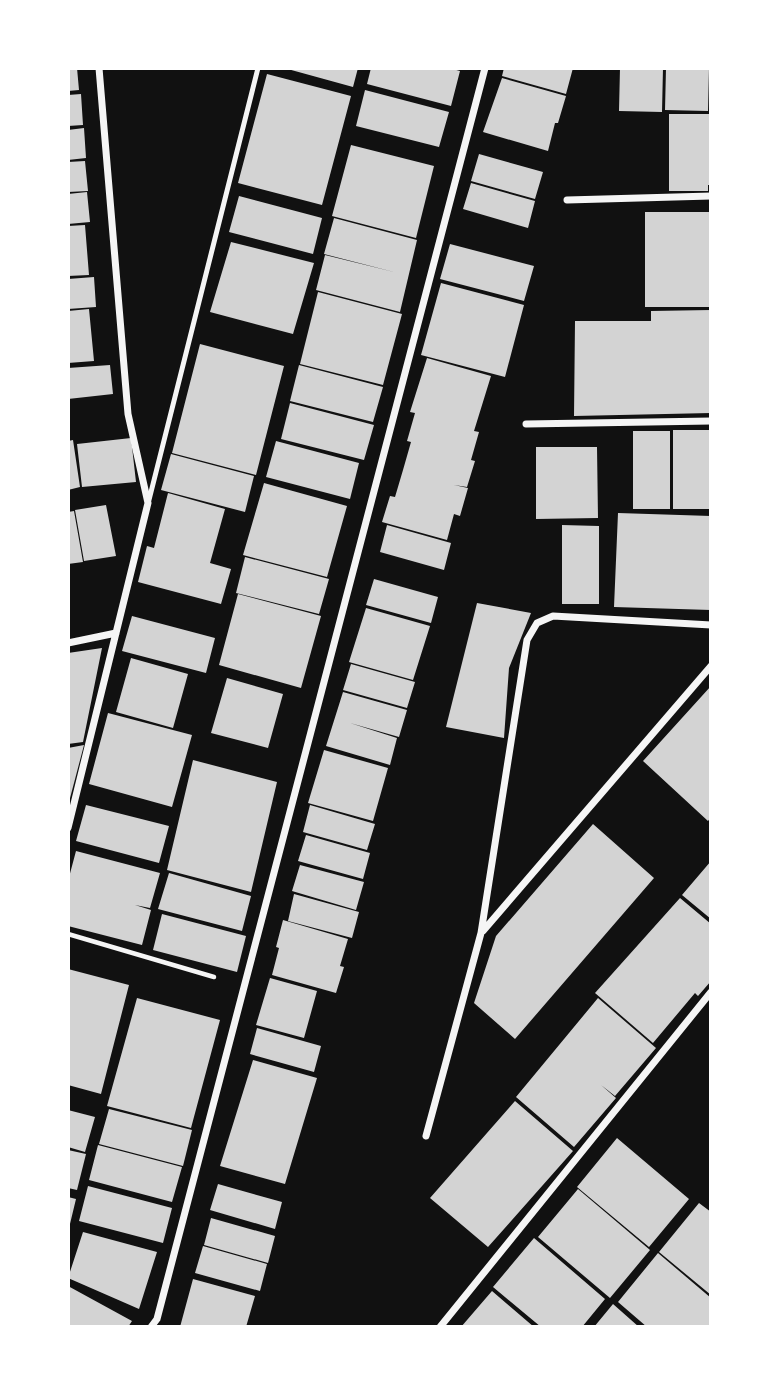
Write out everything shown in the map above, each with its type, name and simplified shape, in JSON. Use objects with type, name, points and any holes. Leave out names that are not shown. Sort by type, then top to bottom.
[{"type":"street","points":[[68,828],[148,503],[128,414],[99,68]]},
{"type":"street","points":[[151,1327],[157,1319],[246,986],[485,68]]},
{"type":"street","points":[[567,200],[711,196]]},
{"type":"street","points":[[526,424],[711,421]]},
{"type":"street","points":[[426,1136],[481,933],[527,640],[537,623],[553,616],[711,625]]},
{"type":"street","points":[[68,643],[116,633]]},
{"type":"street","points":[[481,933],[711,666]]},
{"type":"street","points":[[440,1327],[711,992]]},
{"type":"lane","points":[[148,503],[258,68]]},
{"type":"path","points":[[68,934],[246,986]]},
{"type":"building","points":[[68,68],[77,68],[79,90],[68,91]]},
{"type":"building","points":[[284,68],[358,68],[353,87]]},
{"type":"building","points":[[371,68],[449,68],[460,71],[451,106],[367,84]]},
{"type":"building","points":[[504,68],[573,68],[566,94],[502,76]]},
{"type":"building","points":[[620,68],[663,68],[662,112],[619,111]]},
{"type":"building","points":[[666,68],[709,68],[708,111],[665,110]]},
{"type":"building","points":[[267,74],[351,96],[322,205],[238,183]]},
{"type":"building","points":[[502,78],[566,96],[548,151],[483,132]]},
{"type":"building","points":[[365,90],[449,112],[439,147],[356,126]]},
{"type":"building","points":[[81,94],[83,125],[68,126],[68,95]]},
{"type":"building","points":[[669,114],[711,114],[711,185],[708,185],[708,191],[669,191]]},
{"type":"building","points":[[84,128],[86,158],[68,160],[68,130]]},
{"type":"building","points":[[351,145],[434,166],[416,238],[332,216]]},
{"type":"building","points":[[479,154],[543,172],[535,199],[471,181]]},
{"type":"building","points":[[85,161],[88,191],[68,192],[68,162]]},
{"type":"building","points":[[471,183],[535,201],[528,228],[463,209]]},
{"type":"building","points":[[87,192],[90,222],[68,224],[68,194]]},
{"type":"building","points":[[239,196],[322,218],[313,254],[229,232]]},
{"type":"building","points":[[645,212],[711,212],[711,307],[645,307]]},
{"type":"building","points":[[334,218],[417,240],[400,312],[316,290],[325,255],[394,272],[324,254]]},
{"type":"building","points":[[85,225],[89,275],[68,276],[68,226]]},
{"type":"building","points":[[231,242],[314,263],[293,334],[210,312]]},
{"type":"building","points":[[450,244],[534,266],[524,301],[440,279]]},
{"type":"building","points":[[94,277],[96,307],[68,309],[68,279]]},
{"type":"building","points":[[441,283],[524,305],[505,377],[421,355]]},
{"type":"building","points":[[318,292],[402,314],[383,385],[300,364]]},
{"type":"building","points":[[89,309],[94,361],[68,363],[68,311]]},
{"type":"building","points":[[711,310],[711,413],[574,416],[575,321],[651,321],[651,311]]},
{"type":"building","points":[[200,344],[284,366],[256,475],[172,453]]},
{"type":"building","points":[[427,358],[491,376],[474,431],[479,432],[471,460],[475,461],[467,487],[454,485],[468,488],[460,516],[454,514],[447,540],[382,522],[390,496],[395,497],[411,442],[407,441],[415,413],[410,412]]},
{"type":"building","points":[[110,365],[113,394],[68,399],[68,368]]},
{"type":"building","points":[[299,365],[383,387],[373,422],[290,401]]},
{"type":"building","points":[[290,403],[374,425],[364,460],[281,439]]},
{"type":"building","points":[[673,430],[711,430],[710,509],[673,509]]},
{"type":"building","points":[[633,431],[670,431],[670,509],[633,509]]},
{"type":"building","points":[[131,438],[136,482],[82,487],[77,444]]},
{"type":"building","points":[[73,440],[80,487],[68,490],[68,441]]},
{"type":"building","points":[[276,441],[359,463],[350,499],[266,477]]},
{"type":"building","points":[[536,447],[597,447],[598,518],[536,519]]},
{"type":"building","points":[[171,454],[254,476],[245,512],[161,490]]},
{"type":"building","points":[[264,483],[347,506],[327,577],[243,555]]},
{"type":"building","points":[[168,493],[225,509],[210,563],[231,569],[221,604],[138,582],[147,546],[154,548]]},
{"type":"building","points":[[106,505],[116,556],[84,561],[75,510]]},
{"type":"building","points":[[74,511],[83,562],[68,564],[68,512]]},
{"type":"building","points":[[618,513],[711,516],[711,610],[614,607]]},
{"type":"building","points":[[387,525],[451,543],[444,570],[380,552]]},
{"type":"building","points":[[562,525],[599,526],[599,604],[562,604]]},
{"type":"building","points":[[245,557],[329,579],[319,614],[236,593]]},
{"type":"building","points":[[374,579],[438,597],[431,623],[366,605]]},
{"type":"building","points":[[238,594],[321,616],[301,688],[219,665]]},
{"type":"building","points":[[477,603],[531,613],[509,668],[504,738],[446,727]]},
{"type":"building","points":[[366,608],[430,626],[413,680],[349,662]]},
{"type":"building","points":[[132,616],[215,638],[206,673],[122,651]]},
{"type":"building","points":[[102,648],[83,742],[68,744],[68,653]]},
{"type":"building","points":[[131,658],[188,674],[173,728],[116,712]]},
{"type":"building","points":[[351,664],[415,682],[407,708],[343,690]]},
{"type":"building","points":[[227,678],[283,694],[268,748],[211,733]]},
{"type":"building","points":[[711,686],[711,817],[708,821],[643,761]]},
{"type":"building","points":[[343,692],[407,710],[399,737],[350,723],[397,738],[390,765],[326,746]]},
{"type":"building","points":[[108,713],[192,735],[172,807],[89,784]]},
{"type":"building","points":[[84,745],[69,802],[68,802],[68,748]]},
{"type":"building","points":[[324,750],[388,768],[373,821],[308,803]]},
{"type":"building","points":[[193,760],[277,782],[251,892],[167,870]]},
{"type":"building","points":[[86,805],[169,826],[159,863],[76,841]]},
{"type":"building","points":[[310,805],[375,824],[367,850],[303,832]]},
{"type":"building","points":[[593,824],[654,878],[515,1039],[474,1003],[496,936]]},
{"type":"building","points":[[306,835],[370,853],[363,879],[298,861]]},
{"type":"building","points":[[76,851],[160,873],[150,908],[135,905],[151,910],[142,945],[68,926],[68,881]]},
{"type":"building","points":[[711,861],[711,919],[682,895]]},
{"type":"building","points":[[300,865],[364,882],[356,910],[292,891]]},
{"type":"building","points":[[169,873],[251,896],[242,931],[158,909]]},
{"type":"building","points":[[294,894],[359,912],[352,938],[288,921]]},
{"type":"building","points":[[680,898],[711,924],[711,981],[698,996],[695,993],[653,1043],[595,993]]},
{"type":"building","points":[[162,914],[246,936],[237,972],[153,950]]},
{"type":"building","points":[[283,920],[348,939],[340,966],[344,967],[336,993],[272,975]]},
{"type":"building","points":[[68,969],[129,985],[101,1094],[68,1085]]},
{"type":"building","points":[[270,978],[317,991],[304,1038],[256,1025]]},
{"type":"building","points":[[137,998],[220,1020],[191,1128],[107,1106]]},
{"type":"building","points":[[598,998],[656,1048],[615,1096],[601,1085],[616,1098],[574,1147],[516,1097]]},
{"type":"building","points":[[257,1028],[321,1046],[314,1072],[250,1054]]},
{"type":"building","points":[[253,1060],[317,1078],[285,1184],[220,1166]]},
{"type":"building","points":[[515,1101],[573,1151],[488,1247],[430,1198]]},
{"type":"building","points":[[109,1109],[192,1130],[183,1166],[99,1144]]},
{"type":"building","points":[[68,1110],[95,1117],[85,1152],[68,1147]]},
{"type":"building","points":[[617,1138],[689,1199],[649,1247],[577,1187]]},
{"type":"building","points":[[98,1145],[182,1167],[172,1202],[89,1180]]},
{"type":"building","points":[[68,1150],[86,1154],[77,1190],[68,1188]]},
{"type":"building","points":[[218,1184],[282,1202],[275,1229],[210,1210]]},
{"type":"building","points":[[88,1186],[172,1208],[163,1243],[79,1221]]},
{"type":"building","points":[[578,1189],[650,1250],[610,1298],[538,1237]]},
{"type":"building","points":[[68,1197],[76,1199],[69,1228],[68,1228]]},
{"type":"building","points":[[699,1203],[711,1212],[711,1295],[659,1252]]},
{"type":"building","points":[[211,1218],[275,1236],[268,1263],[204,1245]]},
{"type":"building","points":[[83,1232],[157,1252],[139,1309],[68,1278]]},
{"type":"building","points":[[534,1238],[605,1299],[582,1327],[541,1327],[493,1287]]},
{"type":"building","points":[[203,1246],[267,1264],[260,1291],[195,1273]]},
{"type":"building","points":[[658,1253],[711,1298],[711,1327],[647,1327],[618,1302]]},
{"type":"building","points":[[193,1279],[255,1296],[246,1327],[180,1327]]},
{"type":"building","points":[[68,1286],[132,1321],[128,1327],[68,1327]]},
{"type":"building","points":[[492,1291],[534,1327],[461,1327]]},
{"type":"building","points":[[613,1304],[639,1327],[594,1327]]}]
